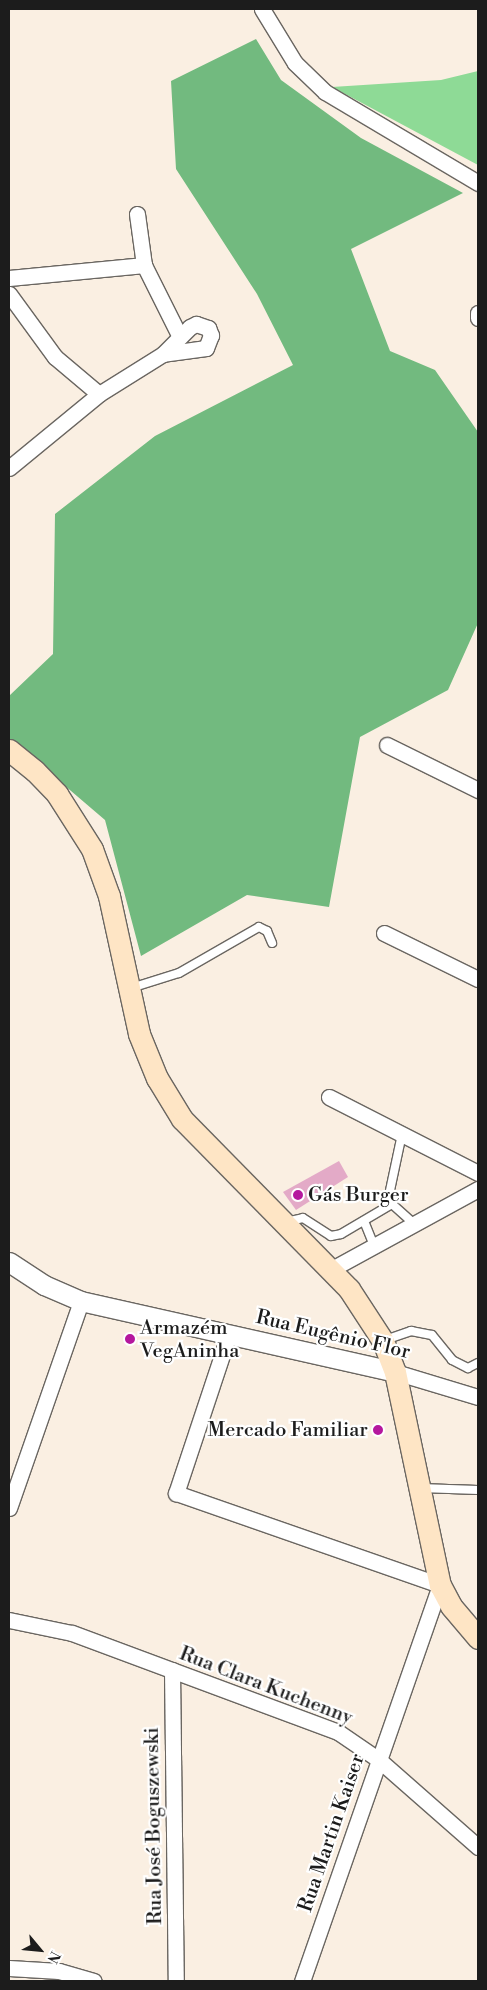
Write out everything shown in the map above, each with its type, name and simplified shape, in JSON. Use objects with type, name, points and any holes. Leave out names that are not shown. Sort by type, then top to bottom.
[{"type":"main road","points":[[9,750],[35,771],[56,794],[92,849],[109,896],[127,989],[148,1058],[182,1119],[330,1270],[362,1306],[383,1341],[395,1372],[440,1585],[451,1606],[478,1638]]},
{"type":"street","points":[[262,9],[275,34],[295,63],[325,92],[478,183]]},
{"type":"street","points":[[137,214],[144,265],[180,337]]},
{"type":"street","points":[[9,278],[144,265]]},
{"type":"street","points":[[9,294],[55,357],[99,394]]},
{"type":"street","points":[[478,313],[478,318]]},
{"type":"street","points":[[9,468],[99,394],[163,354],[196,324],[208,328],[211,335],[210,342],[201,351],[163,354]]},
{"type":"street","points":[[387,745],[478,790]]},
{"type":"street","points":[[384,933],[478,979]]},
{"type":"street","points":[[329,1097],[478,1173]]},
{"type":"street","points":[[330,1270],[478,1189]]},
{"type":"street","name":"Rua Eugênio Flor","points":[[9,1262],[44,1285],[81,1301],[395,1372],[478,1397]]},
{"type":"street","points":[[9,1508],[81,1301]]},
{"type":"street","points":[[229,1334],[176,1493],[440,1585]]},
{"type":"street","name":"Rua Martin Kaiser","points":[[302,1981],[440,1585]]},
{"type":"street","name":"Rua Clara Kuchenny","points":[[9,1620],[72,1634],[338,1732],[379,1760],[478,1847]]},
{"type":"street","name":"Rua José Boguszewski","points":[[172,1670],[176,1981]]},
{"type":"street","points":[[9,1968],[59,1971],[94,1981]]},
{"type":"lane","points":[[127,989],[179,973],[259,928],[266,931],[272,943]]},
{"type":"lane","points":[[402,1134],[389,1195],[392,1204],[414,1224]]},
{"type":"lane","points":[[284,1223],[303,1218],[331,1236],[364,1221],[392,1204]]},
{"type":"lane","points":[[364,1221],[374,1246]]},
{"type":"lane","points":[[383,1341],[411,1331],[432,1335],[452,1360],[468,1368],[478,1363]]},
{"type":"lane","points":[[418,1488],[478,1490]]},
{"type":"green space","points":[[256,39],[281,80],[361,138],[463,193],[351,249],[390,351],[435,370],[478,432],[478,623],[448,690],[360,737],[329,907],[247,895],[141,956],[105,820],[9,738],[9,696],[53,654],[55,514],[155,436],[293,365],[257,294],[176,169],[171,81]]},
{"type":"green space","points":[[478,71],[478,165],[332,87],[441,80]]},
{"type":"building","points":[[339,1161],[348,1177],[296,1210],[283,1192]]},
{"type":"place","name":"Gás Burger","points":[[298,1195]]},
{"type":"place","name":"Armazém VegAninha","points":[[130,1339]]},
{"type":"place","name":"Mercado Familiar","points":[[378,1430]]}]
